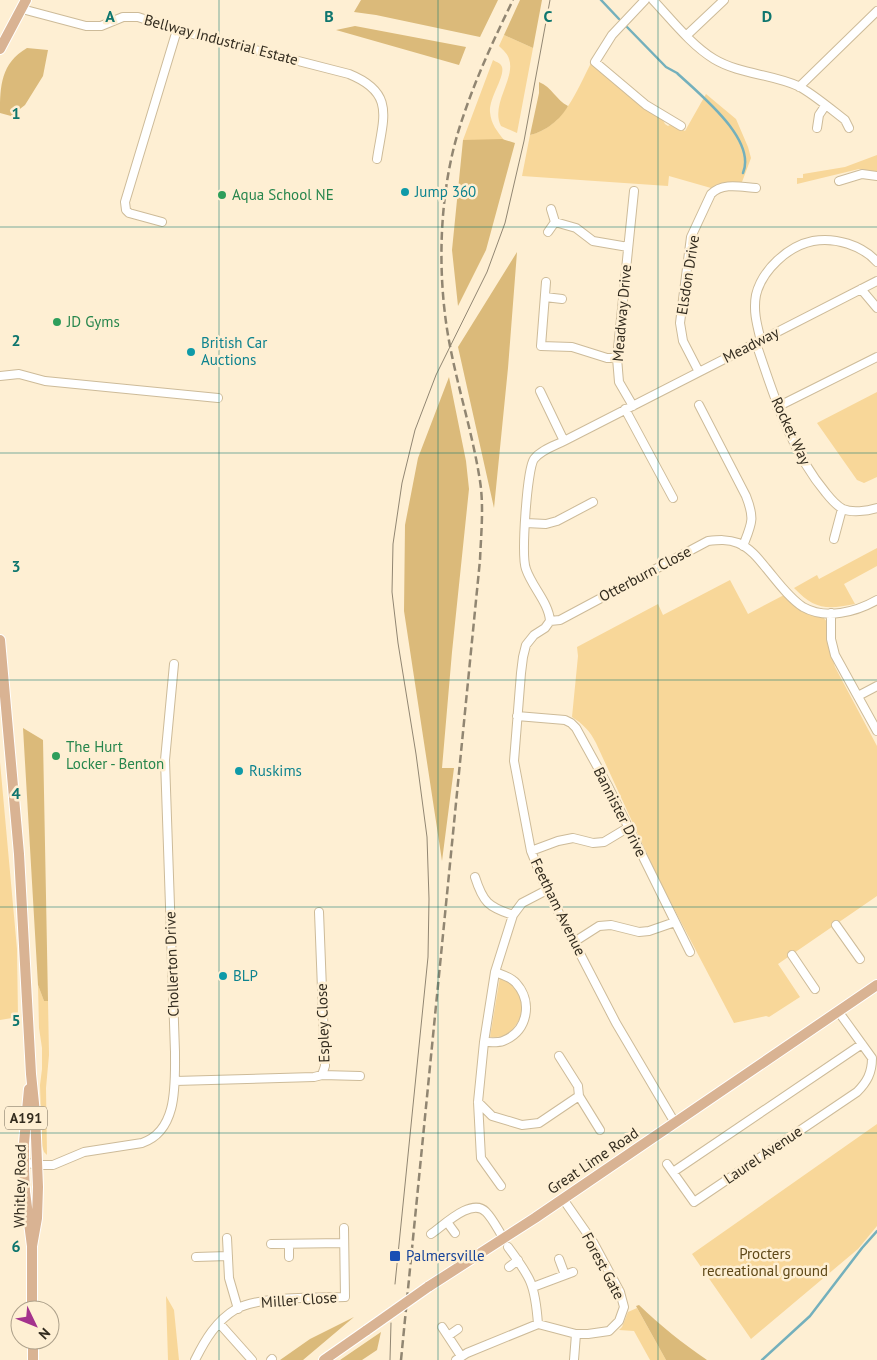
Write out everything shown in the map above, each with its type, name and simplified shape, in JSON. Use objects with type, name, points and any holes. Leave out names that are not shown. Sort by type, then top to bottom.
[{"type":"main road","points":[[0,48],[24,4]]},
{"type":"main road","name":"Whitley Road","points":[[0,640],[19,854],[31,1074],[36,1113],[25,1192],[32,1246],[32,1300]]},
{"type":"main road","name":"Great Lime Road","points":[[324,1360],[428,1287],[506,1243],[563,1200],[877,985]]},
{"type":"main road","name":"Whitley Road","points":[[31,1074],[26,1106],[29,1165],[37,1218],[32,1246]]},
{"type":"street","points":[[645,0],[612,35],[595,62],[646,105],[669,121],[681,126]]},
{"type":"street","points":[[653,0],[701,50],[715,60],[740,70],[761,74],[799,87],[845,120],[849,128]]},
{"type":"street","points":[[686,35],[724,0]]},
{"type":"street","name":"Bellway Industrial Estate","points":[[24,4],[86,26],[101,26],[123,17],[131,16],[362,79],[378,93],[384,110],[377,159]]},
{"type":"street","points":[[799,87],[877,11]]},
{"type":"street","points":[[162,222],[129,213],[126,210],[125,202],[177,30]]},
{"type":"street","points":[[817,128],[819,116],[825,106]]},
{"type":"street","points":[[839,181],[862,174],[877,176]]},
{"type":"street","name":"Elsdon Drive","points":[[699,372],[683,341],[680,323],[691,237],[715,190],[727,186],[756,188]]},
{"type":"street","name":"Meadway Drive","points":[[629,408],[619,382],[617,358],[634,191]]},
{"type":"street","points":[[548,232],[555,222],[551,209]]},
{"type":"street","name":"Meadway Drive","points":[[555,222],[576,228],[593,241],[628,247]]},
{"type":"street","name":"Rocket Way","points":[[842,509],[817,482],[800,455],[777,407],[758,342],[755,318],[756,294],[768,271],[778,260],[800,246],[814,241],[837,242],[854,246],[863,250],[877,262]]},
{"type":"street","name":"Meadway","points":[[550,621],[548,612],[526,571],[523,548],[532,464],[540,454],[877,281]]},
{"type":"street","points":[[546,282],[540,346],[572,347],[607,358],[617,358]]},
{"type":"street","points":[[862,289],[877,308]]},
{"type":"street","points":[[545,297],[562,299]]},
{"type":"street","points":[[777,407],[877,357]]},
{"type":"street","points":[[0,376],[19,374],[45,381],[218,398]]},
{"type":"street","points":[[540,391],[564,441]]},
{"type":"street","points":[[698,405],[752,510],[752,522],[743,546],[804,607],[831,613],[856,610],[877,600]]},
{"type":"street","points":[[629,408],[673,498]]},
{"type":"street","points":[[526,523],[546,524],[557,521],[593,502]]},
{"type":"street","points":[[834,539],[842,509],[857,511],[877,508]]},
{"type":"street","name":"Otterburn Close","points":[[550,621],[560,620],[708,541],[729,540],[743,546]]},
{"type":"street","points":[[831,613],[831,639],[836,655],[877,731]]},
{"type":"street","name":"Feetham Avenue","points":[[550,621],[545,628],[537,632],[530,639],[524,651],[517,716],[514,761],[530,850],[547,890],[626,1041],[675,1123]]},
{"type":"street","name":"Chollerton Drive","points":[[29,1165],[56,1164],[78,1153],[151,1140],[166,1124],[175,1081],[165,780],[165,760],[174,664]]},
{"type":"street","points":[[858,696],[877,686]]},
{"type":"street","name":"Bannister Drive","points":[[517,716],[566,720],[571,723],[608,786],[690,952]]},
{"type":"street","points":[[530,850],[573,838],[593,843],[604,842],[629,827]]},
{"type":"street","points":[[475,877],[479,891],[486,903],[499,911],[513,915]]},
{"type":"street","points":[[501,1186],[481,1158],[478,1102],[484,1042],[495,972],[513,915],[522,903],[547,890]]},
{"type":"street","name":"Espley Close","points":[[175,1081],[314,1077],[322,1074],[326,1066],[319,912]]},
{"type":"street","points":[[574,942],[599,926],[611,925],[639,932],[649,931],[675,922]]},
{"type":"street","points":[[836,925],[860,959]]},
{"type":"street","points":[[792,956],[815,989]]},
{"type":"street","points":[[484,1042],[502,1041],[515,1034],[520,1028],[526,1013],[527,1004],[516,982],[495,972]]},
{"type":"street","points":[[838,1011],[874,1057],[868,1080],[862,1087],[869,1093]]},
{"type":"street","points":[[673,1172],[862,1044]]},
{"type":"street","points":[[559,1056],[578,1086],[579,1096],[600,1130]]},
{"type":"street","points":[[322,1074],[360,1076]]},
{"type":"street","name":"Laurel Avenue","points":[[667,1164],[694,1202],[862,1087]]},
{"type":"street","points":[[478,1102],[492,1116],[522,1125],[539,1123],[579,1096]]},
{"type":"street","name":"Forest Gate","points":[[538,1324],[576,1334],[597,1334],[608,1331],[619,1321],[624,1307],[620,1292],[593,1242],[563,1200]]},
{"type":"street","points":[[431,1234],[464,1210],[473,1206],[480,1207],[486,1212],[527,1272],[536,1297],[538,1324],[459,1358],[442,1327]]},
{"type":"street","points":[[447,1222],[455,1233]]},
{"type":"street","name":"Miller Close","points":[[195,1360],[208,1336],[219,1323],[238,1308],[279,1300],[344,1297],[344,1228]]},
{"type":"street","points":[[227,1238],[229,1278],[238,1308]]},
{"type":"street","points":[[271,1244],[344,1243]]},
{"type":"street","points":[[289,1244],[290,1257]]},
{"type":"street","points":[[196,1257],[228,1256]]},
{"type":"street","points":[[533,1287],[569,1273],[559,1259]]},
{"type":"street","points":[[509,1267],[518,1260]]},
{"type":"street","points":[[219,1323],[252,1360]]},
{"type":"street","points":[[448,1336],[458,1329]]},
{"type":"street","points":[[574,1360],[576,1334]]},
{"type":"green space","points":[[504,35],[533,48],[517,133],[501,126],[498,118],[510,66],[508,55],[499,46]]},
{"type":"green space","points":[[493,60],[501,64],[502,71],[490,106],[490,112],[493,124],[504,140],[463,140]]},
{"type":"green space","points":[[591,63],[640,105],[663,120],[665,124],[668,126],[672,124],[685,131],[706,94],[736,119],[748,147],[751,158],[742,182],[722,183],[711,188],[669,176],[668,186],[522,176],[530,135],[542,131],[561,116],[575,96]]},
{"type":"green space","points":[[877,155],[877,172],[859,169],[797,184],[797,178],[803,178],[803,174],[845,167]]},
{"type":"green space","points":[[877,392],[877,477],[864,483],[857,480],[817,423]]},
{"type":"green space","points":[[877,548],[877,566],[844,584],[855,604],[836,607],[821,606],[808,600],[794,588],[817,575],[819,579]]},
{"type":"green space","points":[[730,580],[748,614],[784,595],[797,608],[823,617],[828,623],[828,642],[835,667],[877,746],[877,896],[778,964],[800,997],[769,1017],[734,1023],[660,882],[596,743],[586,728],[572,717],[578,656],[577,647],[658,604],[663,615]]},
{"type":"green space","points":[[0,762],[17,949],[18,1017],[0,1020]]},
{"type":"green space","points":[[500,977],[513,985],[521,994],[523,1000],[522,1013],[510,1033],[503,1036],[490,1037]]},
{"type":"green space","points":[[38,985],[44,1001],[48,1001],[47,1155],[42,1146],[40,1085],[42,1048],[39,1028]]},
{"type":"green space","name":"Procters recreational ground","points":[[877,1124],[877,1226],[858,1249],[751,1339],[692,1254]]},
{"type":"green space","points":[[166,1296],[174,1310],[179,1360],[168,1360]]},
{"type":"green space","points":[[637,1308],[666,1360],[650,1360],[634,1331],[619,1330],[628,1312]]},
{"type":"shaded area","points":[[361,0],[498,0],[480,37],[354,12]]},
{"type":"shaded area","points":[[520,0],[542,0],[533,48],[504,35]]},
{"type":"shaded area","points":[[355,26],[466,47],[459,65],[336,30]]},
{"type":"shaded area","points":[[27,48],[48,50],[43,76],[25,105],[11,116],[0,113],[2,85],[7,68],[18,54]]},
{"type":"shaded area","points":[[539,82],[568,106],[552,124],[530,135],[539,93]]},
{"type":"shaded area","points":[[502,139],[515,143],[486,250],[458,306],[452,250],[463,140]]},
{"type":"shaded area","points":[[517,252],[508,368],[494,508],[458,347]]},
{"type":"shaded area","points":[[449,377],[466,461],[469,489],[442,768],[454,768],[442,861],[404,611],[405,525],[418,458]]},
{"type":"shaded area","points":[[23,728],[43,740],[48,1001],[44,1001],[38,985]]},
{"type":"shaded area","points":[[639,1305],[672,1334],[707,1360],[666,1360],[636,1306]]},
{"type":"shaded area","points":[[354,1317],[303,1360],[280,1360],[310,1339]]},
{"type":"shaded area","points":[[381,1332],[377,1350],[362,1360],[340,1360]]},
{"type":"waterway","points":[[601,0],[619,19]]},
{"type":"waterway","points":[[627,27],[666,67],[677,73],[724,118],[742,146],[745,160],[743,173]]},
{"type":"waterway","points":[[762,1360],[810,1316],[877,1231]]},
{"type":"tram line","points":[[395,1284],[428,957],[429,899],[427,837],[392,592],[393,544],[402,483],[415,430],[436,375],[487,272],[505,223],[524,141],[550,0]]},
{"type":"tram line","points":[[390,1360],[391,1323]]},
{"type":"railway","points":[[401,1360],[480,560],[482,520],[482,501],[477,462],[454,367],[444,304],[441,253],[444,200],[453,150],[471,94],[513,0]]},
{"type":"place","name":"Jump 360","points":[[405,192]]},
{"type":"place","name":"Aqua School NE","points":[[222,195]]},
{"type":"place","name":"JD Gyms","points":[[57,322]]},
{"type":"place","name":"British Car Auctions","points":[[191,352]]},
{"type":"place","name":"The Hurt Locker - Benton","points":[[56,756]]},
{"type":"place","name":"Ruskims","points":[[239,771]]},
{"type":"place","name":"BLP","points":[[223,976]]},
{"type":"place","name":"Palmersville","points":[[395,1256]]}]
